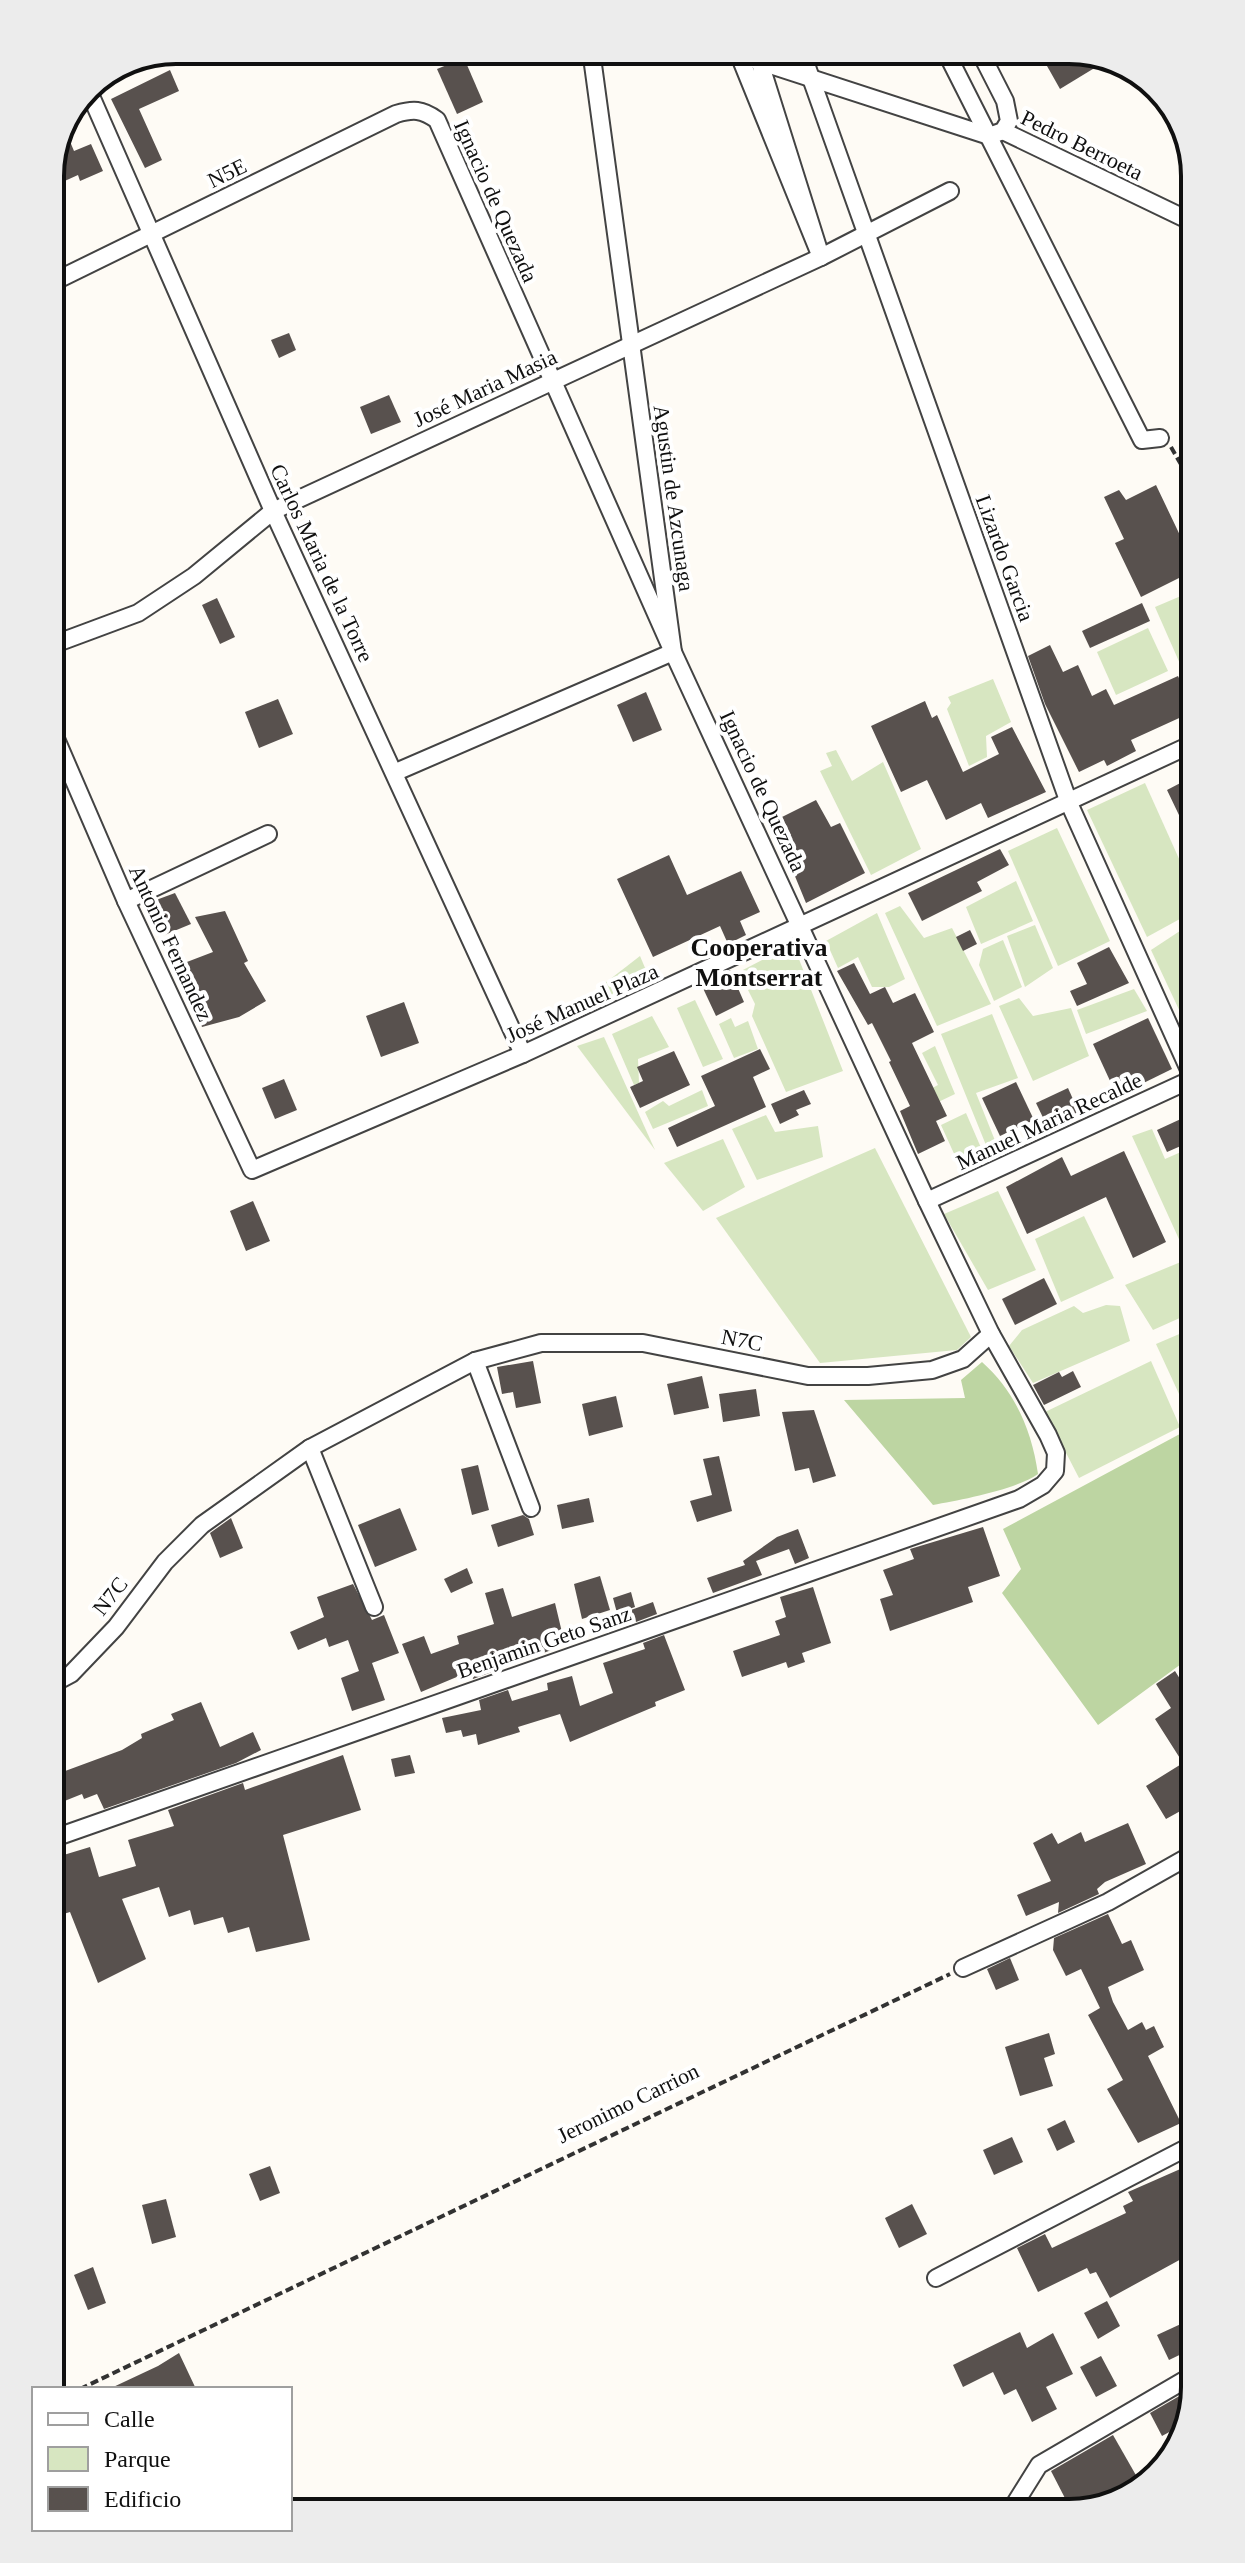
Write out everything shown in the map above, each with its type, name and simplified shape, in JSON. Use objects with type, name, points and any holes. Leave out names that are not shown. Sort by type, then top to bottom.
[{"type":"street","name":"Agustin de Azcunaga","points":[[593,64],[673,652]]},
{"type":"street","points":[[753,64],[821,257]]},
{"type":"street","name":"Pedro Berroeta","points":[[774,64],[812,79],[996,134],[1181,217]]},
{"type":"street","name":"Lizardo Garcia","points":[[806,64],[1069,803],[1181,1052]]},
{"type":"street","points":[[954,64],[996,134],[1142,440],[1160,438]]},
{"type":"street","name":"Pedro Berroeta","points":[[986,64],[1005,101],[1009,121],[996,134]]},
{"type":"street","name":"Carlos Maria de la Torre","points":[[93,101],[273,511],[396,772],[523,1054]]},
{"type":"street","name":"N5E","points":[[64,277],[396,114],[412,109],[425,111]]},
{"type":"street","name":"Ignacio de Quezada","points":[[425,111],[437,120],[673,652],[803,926],[927,1201],[991,1334],[1022,1384],[1056,1453],[1055,1471],[1043,1485]]},
{"type":"street","name":"José Maria Masia","points":[[64,641],[138,613],[194,576],[273,511],[821,257],[950,191]]},
{"type":"street","points":[[396,772],[673,652]]},
{"type":"street","name":"José Manuel Plaza","points":[[252,1170],[523,1054],[1181,749]]},
{"type":"street","name":"Antonio Fernandez","points":[[64,757],[126,901],[252,1170]]},
{"type":"street","points":[[126,901],[268,834]]},
{"type":"street","name":"Manuel Maria Recalde","points":[[927,1201],[1181,1084]]},
{"type":"street","name":"N7C","points":[[64,1678],[116,1627],[165,1562],[202,1525],[310,1448],[475,1361],[541,1343],[643,1343],[808,1376],[868,1376],[932,1370],[963,1359],[991,1334]]},
{"type":"street","points":[[475,1361],[531,1508]]},
{"type":"street","points":[[310,1448],[374,1607]]},
{"type":"street","name":"Benjamin Geto Sanz","points":[[64,1835],[1004,1504],[1043,1485]]},
{"type":"street","points":[[963,1968],[1108,1902],[1181,1861]]},
{"type":"street","points":[[936,2278],[1181,2151]]},
{"type":"street","points":[[1018,2499],[1039,2465],[1181,2382]]},
{"type":"path","points":[[1160,438],[1173,449],[1181,464]]},
{"type":"path","name":"Jeronimo Carrion","points":[[84,2387],[963,1968]]},
{"type":"green space","points":[[1181,596],[1181,666],[1155,607]]},
{"type":"green space","points":[[1148,628],[1168,671],[1116,695],[1097,652]]},
{"type":"green space","points":[[993,679],[1011,722],[986,736],[987,757],[969,766],[947,709],[951,703],[948,697]]},
{"type":"green space","points":[[836,750],[852,781],[883,762],[921,849],[871,875],[820,771],[832,766],[826,753]]},
{"type":"green space","points":[[1145,783],[1181,863],[1181,918],[1147,937],[1087,810]]},
{"type":"green space","points":[[1057,828],[1110,941],[1058,966],[1008,851]]},
{"type":"green space","points":[[1016,881],[1033,921],[981,944],[966,907]]},
{"type":"green space","points":[[900,906],[924,938],[952,928],[991,1004],[937,1026],[885,913]]},
{"type":"green space","points":[[877,913],[905,979],[889,987],[872,987],[858,957],[838,968],[826,941]]},
{"type":"green space","points":[[1035,925],[1053,968],[1025,987],[1007,936]]},
{"type":"green space","points":[[1181,930],[1181,1014],[1151,950]]},
{"type":"green space","points":[[1003,940],[1022,987],[994,1001],[979,965],[983,949]]},
{"type":"green space","points":[[793,944],[843,1071],[786,1092],[752,1016],[755,1004],[739,972]]},
{"type":"green space","points":[[640,956],[651,982],[560,1018]]},
{"type":"green space","points":[[1134,989],[1147,1011],[1086,1034],[1077,1010]]},
{"type":"green space","points":[[1019,998],[1033,1016],[1071,1008],[1089,1056],[1033,1081],[999,1006]]},
{"type":"green space","points":[[695,1000],[723,1059],[703,1067],[677,1008]]},
{"type":"green space","points":[[992,1014],[1018,1078],[976,1093],[996,1143],[1019,1135],[1022,1142],[990,1155],[941,1034]]},
{"type":"green space","points":[[652,1016],[669,1047],[638,1059],[639,1083],[634,1085],[612,1034]]},
{"type":"green space","points":[[731,1018],[735,1027],[748,1021],[758,1049],[734,1058],[719,1024]]},
{"type":"green space","points":[[604,1037],[655,1150],[577,1046]]},
{"type":"green space","points":[[935,1046],[955,1094],[930,1106],[923,1093],[938,1085],[922,1053]]},
{"type":"green space","points":[[702,1090],[708,1106],[653,1129],[645,1112],[663,1101],[669,1106]]},
{"type":"green space","points":[[966,1113],[985,1157],[978,1160],[974,1153],[956,1158],[941,1125]]},
{"type":"green space","points":[[766,1115],[775,1132],[818,1126],[823,1157],[757,1180],[732,1129]]},
{"type":"green space","points":[[1152,1129],[1165,1159],[1181,1152],[1181,1244],[1132,1136]]},
{"type":"green space","points":[[723,1139],[745,1187],[703,1211],[664,1163]]},
{"type":"green space","points":[[875,1148],[971,1337],[957,1350],[820,1363],[716,1218]]},
{"type":"green space","points":[[998,1191],[1036,1270],[988,1290],[944,1214]]},
{"type":"green space","points":[[1084,1216],[1114,1278],[1061,1302],[1035,1239]]},
{"type":"green space","points":[[1181,1262],[1181,1317],[1153,1330],[1125,1285]]},
{"type":"green space","points":[[1106,1305],[1120,1306],[1130,1341],[1033,1383],[1009,1346],[1022,1330],[1074,1306],[1083,1313]]},
{"type":"green space","points":[[1181,1333],[1181,1398],[1156,1344]]},
{"type":"green space","points":[[1151,1361],[1180,1427],[1079,1478],[1045,1412]]},
{"type":"green space","points":[[982,1362],[1004,1386],[1020,1413],[1038,1474],[1002,1490],[933,1505],[844,1400],[965,1398],[961,1380]]},
{"type":"green space","points":[[1181,1433],[1181,1664],[1098,1725],[1002,1593],[1021,1569],[1003,1529]]},
{"type":"building","points":[[449,64],[467,64],[483,102],[457,114],[437,69]]},
{"type":"building","points":[[1046,64],[1096,67],[1060,89]]},
{"type":"building","points":[[170,70],[179,91],[139,109],[162,160],[145,168],[111,99]]},
{"type":"building","points":[[70,142],[74,151],[91,144],[103,171],[80,181],[78,175],[64,181]]},
{"type":"building","points":[[289,333],[296,350],[279,358],[271,340]]},
{"type":"building","points":[[389,395],[401,422],[371,434],[360,407]]},
{"type":"building","points":[[1156,485],[1181,537],[1181,577],[1141,597],[1115,543],[1124,539],[1104,497],[1119,490],[1126,500]]},
{"type":"building","points":[[217,598],[235,637],[220,644],[202,605]]},
{"type":"building","points":[[1142,603],[1150,621],[1090,648],[1082,631]]},
{"type":"building","points":[[1050,645],[1063,672],[1078,665],[1092,696],[1106,689],[1114,705],[1178,676],[1181,682],[1181,717],[1131,740],[1136,751],[1107,766],[1104,760],[1079,772],[1045,704],[1028,656]]},
{"type":"building","points":[[646,692],[662,730],[633,742],[617,705]]},
{"type":"building","points":[[278,699],[293,734],[259,748],[245,712]]},
{"type":"building","points":[[925,701],[932,718],[937,715],[963,772],[999,754],[991,737],[1012,727],[1046,792],[988,818],[981,803],[946,820],[927,780],[901,792],[871,726]]},
{"type":"building","points":[[1181,783],[1181,819],[1167,790]]},
{"type":"building","points":[[816,800],[831,827],[840,823],[865,873],[806,903],[785,852],[790,849],[785,838],[791,835],[782,817]]},
{"type":"building","points":[[1000,849],[1009,865],[977,882],[982,891],[922,921],[908,893]]},
{"type":"building","points":[[669,855],[687,895],[741,871],[760,912],[740,921],[746,935],[728,944],[720,926],[653,957],[617,879]]},
{"type":"building","points":[[175,893],[191,924],[162,936],[148,903]]},
{"type":"building","points":[[225,911],[248,961],[244,963],[266,1001],[239,1017],[202,1027],[179,965],[213,952],[195,917]]},
{"type":"building","points":[[970,930],[977,944],[963,951],[956,937]]},
{"type":"building","points":[[1109,947],[1129,983],[1077,1006],[1070,991],[1087,984],[1077,963]]},
{"type":"building","points":[[854,963],[870,994],[885,987],[893,1003],[915,993],[934,1032],[912,1043],[947,1116],[936,1121],[945,1141],[918,1154],[900,1111],[910,1106],[891,1061],[872,1023],[868,1025],[837,971]]},
{"type":"building","points":[[730,970],[744,1002],[716,1016],[701,984]]},
{"type":"building","points":[[404,1002],[419,1043],[381,1057],[366,1016]]},
{"type":"building","points":[[1148,1018],[1172,1069],[1117,1096],[1093,1044]]},
{"type":"building","points":[[760,1049],[770,1069],[753,1077],[766,1107],[677,1147],[668,1128],[715,1106],[701,1076]]},
{"type":"building","points":[[674,1051],[690,1085],[640,1108],[630,1087],[643,1081],[637,1067]]},
{"type":"building","points":[[284,1079],[297,1110],[275,1119],[262,1088]]},
{"type":"building","points":[[1016,1082],[1034,1120],[1000,1136],[982,1098]]},
{"type":"building","points":[[1068,1088],[1080,1115],[1049,1130],[1036,1103]]},
{"type":"building","points":[[804,1090],[811,1104],[796,1110],[799,1115],[780,1124],[771,1104]]},
{"type":"building","points":[[1181,1119],[1181,1146],[1167,1152],[1157,1130]]},
{"type":"building","points":[[1124,1151],[1166,1242],[1133,1258],[1106,1197],[1027,1234],[1006,1187],[1062,1157],[1071,1176]]},
{"type":"building","points":[[253,1201],[270,1241],[246,1251],[230,1211]]},
{"type":"building","points":[[1044,1278],[1057,1304],[1015,1325],[1002,1299]]},
{"type":"building","points":[[533,1361],[541,1403],[516,1408],[513,1392],[502,1394],[497,1367]]},
{"type":"building","points":[[1073,1371],[1081,1387],[1044,1405],[1033,1385],[1059,1372],[1062,1377]]},
{"type":"building","points":[[702,1376],[709,1408],[674,1415],[667,1384]]},
{"type":"building","points":[[756,1389],[760,1416],[723,1422],[719,1394]]},
{"type":"building","points":[[616,1396],[623,1427],[589,1436],[582,1404]]},
{"type":"building","points":[[814,1410],[836,1476],[813,1483],[809,1468],[795,1471],[782,1412]]},
{"type":"building","points":[[719,1456],[732,1511],[697,1522],[690,1501],[712,1495],[703,1459]]},
{"type":"building","points":[[478,1465],[489,1510],[472,1515],[461,1469]]},
{"type":"building","points":[[589,1498],[594,1522],[562,1529],[557,1505]]},
{"type":"building","points":[[400,1508],[417,1550],[375,1567],[358,1525]]},
{"type":"building","points":[[523,1515],[529,1519],[534,1535],[498,1547],[491,1525]]},
{"type":"building","points":[[231,1518],[243,1548],[220,1558],[210,1533]]},
{"type":"building","points":[[983,1527],[1000,1576],[968,1587],[973,1602],[890,1631],[880,1599],[893,1595],[883,1570],[914,1559],[910,1549]]},
{"type":"building","points":[[798,1529],[809,1558],[795,1564],[789,1549],[756,1561],[762,1575],[713,1593],[707,1578],[745,1565],[743,1561],[777,1537]]},
{"type":"building","points":[[467,1568],[473,1583],[451,1593],[444,1579]]},
{"type":"building","points":[[600,1576],[610,1610],[582,1619],[574,1584]]},
{"type":"building","points":[[353,1584],[372,1620],[384,1615],[399,1653],[372,1663],[385,1700],[352,1711],[341,1678],[359,1671],[348,1640],[329,1647],[326,1638],[298,1650],[290,1632],[324,1617],[317,1597]]},
{"type":"building","points":[[813,1587],[831,1643],[802,1653],[805,1662],[788,1668],[786,1662],[742,1677],[733,1651],[780,1635],[775,1621],[786,1617],[780,1597]]},
{"type":"building","points":[[503,1588],[512,1617],[555,1603],[565,1645],[473,1679],[471,1671],[421,1692],[402,1644],[424,1636],[431,1654],[459,1644],[457,1636],[494,1624],[485,1593]]},
{"type":"building","points":[[631,1592],[635,1607],[617,1613],[613,1598]]},
{"type":"building","points":[[653,1602],[657,1614],[636,1622],[631,1610]]},
{"type":"building","points":[[664,1635],[685,1690],[655,1702],[656,1706],[570,1742],[560,1714],[518,1727],[520,1732],[478,1745],[476,1734],[463,1737],[461,1730],[446,1733],[442,1718],[481,1710],[479,1700],[508,1690],[512,1701],[548,1690],[547,1683],[572,1676],[580,1706],[613,1693],[603,1663],[645,1649],[643,1643]]},
{"type":"building","points":[[1175,1671],[1181,1681],[1181,1760],[1155,1719],[1171,1708],[1156,1684]]},
{"type":"building","points":[[201,1702],[220,1747],[253,1732],[261,1750],[236,1763],[104,1809],[97,1794],[84,1799],[82,1794],[64,1801],[64,1771],[122,1750],[142,1738],[141,1734],[174,1720],[171,1714]]},
{"type":"building","points":[[343,1755],[361,1810],[283,1835],[310,1940],[256,1952],[249,1927],[228,1933],[223,1917],[194,1925],[190,1910],[169,1917],[159,1887],[122,1899],[146,1959],[98,1983],[70,1912],[64,1914],[64,1855],[90,1847],[99,1877],[136,1866],[128,1840],[174,1826],[168,1810],[243,1783],[245,1790]]},
{"type":"building","points":[[410,1755],[415,1773],[395,1777],[391,1759]]},
{"type":"building","points":[[1181,1764],[1181,1811],[1166,1819],[1146,1786]]},
{"type":"building","points":[[1128,1823],[1146,1864],[1105,1882],[1097,1889],[1099,1894],[1058,1913],[1059,1902],[1026,1916],[1017,1895],[1051,1881],[1033,1843],[1052,1833],[1058,1844],[1081,1832],[1085,1842]]},
{"type":"building","points":[[1108,1914],[1122,1944],[1131,1940],[1144,1970],[1108,1987],[1113,2002],[1128,2030],[1142,2022],[1146,2030],[1154,2026],[1164,2047],[1148,2056],[1181,2123],[1138,2143],[1107,2089],[1123,2080],[1088,2015],[1100,2008],[1081,1969],[1066,1976],[1053,1950],[1054,1938]]},
{"type":"building","points":[[1010,1958],[1019,1980],[996,1990],[987,1969]]},
{"type":"building","points":[[1049,2033],[1055,2054],[1044,2058],[1053,2086],[1020,2096],[1005,2047]]},
{"type":"building","points":[[1065,2120],[1075,2142],[1057,2151],[1047,2129]]},
{"type":"building","points":[[1012,2137],[1023,2162],[994,2175],[983,2150]]},
{"type":"building","points":[[270,2166],[280,2193],[260,2201],[249,2174]]},
{"type":"building","points":[[1181,2169],[1181,2259],[1110,2298],[1096,2272],[1090,2274],[1087,2268],[1038,2292],[1017,2248],[1045,2234],[1052,2248],[1126,2213],[1123,2206],[1133,2201],[1128,2192]]},
{"type":"building","points":[[166,2199],[176,2237],[152,2244],[142,2205]]},
{"type":"building","points":[[912,2204],[927,2234],[899,2248],[885,2218]]},
{"type":"building","points":[[93,2267],[106,2303],[88,2310],[74,2275]]},
{"type":"building","points":[[1107,2301],[1120,2326],[1098,2339],[1084,2313]]},
{"type":"building","points":[[1181,2324],[1181,2354],[1169,2360],[1157,2335]]},
{"type":"building","points":[[1020,2332],[1027,2348],[1053,2333],[1073,2374],[1046,2387],[1057,2409],[1032,2422],[1016,2389],[1004,2395],[993,2372],[963,2387],[953,2365]]},
{"type":"building","points":[[179,2353],[195,2387],[113,2387]]},
{"type":"building","points":[[1101,2356],[1117,2386],[1096,2397],[1080,2367]]},
{"type":"building","points":[[1180,2396],[1172,2431],[1162,2436],[1150,2413]]},
{"type":"building","points":[[1113,2435],[1137,2476],[1091,2497],[1065,2499],[1051,2471]]},
{"type":"district","name":"Cooperativa Montserrat","points":[[759,962]]}]
